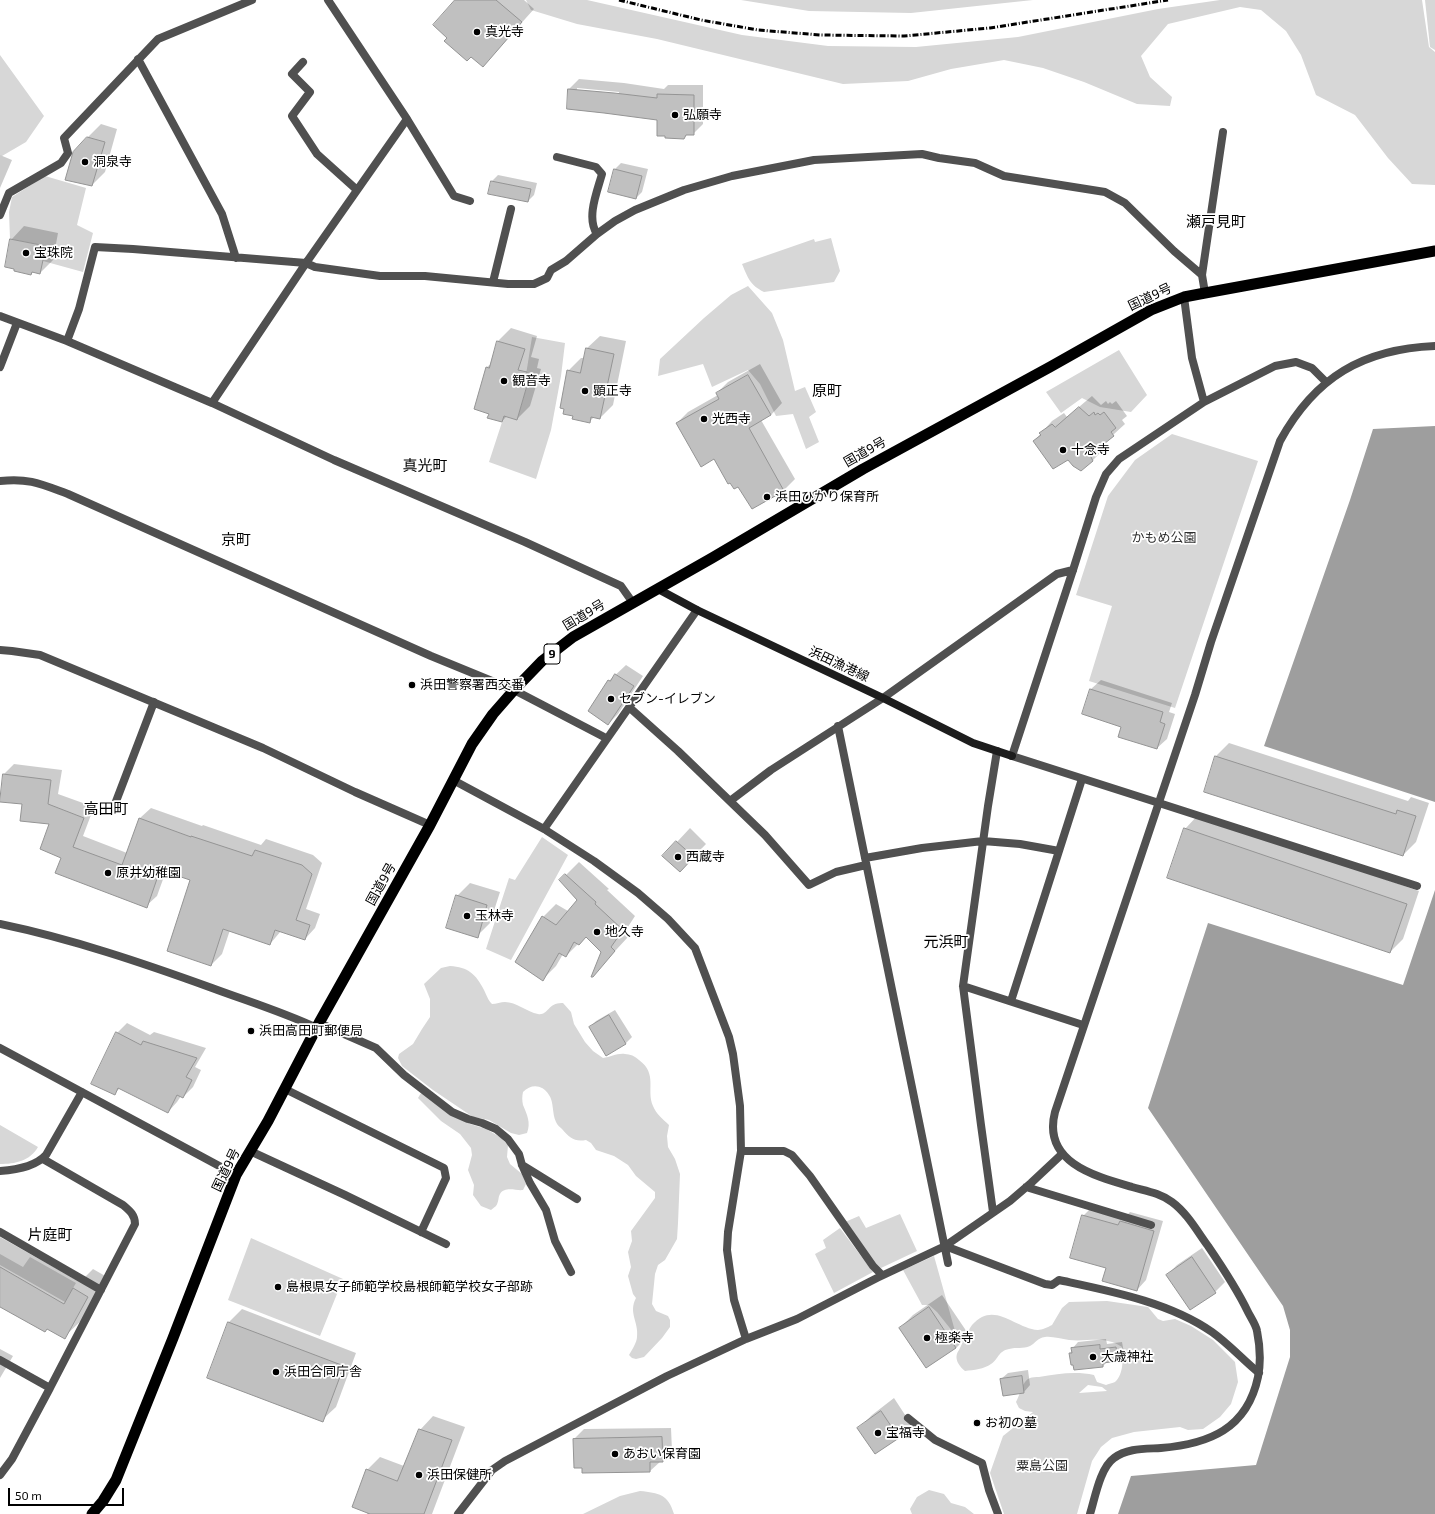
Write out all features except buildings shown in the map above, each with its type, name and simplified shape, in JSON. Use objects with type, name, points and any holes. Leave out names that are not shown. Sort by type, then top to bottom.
[{"type":"highway","name":"国道9号","points":[[92,1514],[103,1501],[116,1480],[236,1175],[430,825],[472,744],[493,714],[542,662],[573,637],[863,469],[1151,310],[1184,297],[1435,251]]},
{"type":"main road","name":"浜田漁港線","points":[[658,589],[697,610],[883,698],[973,743],[1012,756]]},
{"type":"street","points":[[0,214],[9,193],[61,163],[68,153],[64,138],[158,39],[252,0]]},
{"type":"street","points":[[328,0],[407,119],[454,196],[470,201]]},
{"type":"street","points":[[138,59],[222,214],[236,258]]},
{"type":"street","points":[[303,62],[292,74],[310,92],[292,116],[317,154],[357,190]]},
{"type":"street","points":[[212,403],[306,263],[407,119]]},
{"type":"street","points":[[1205,293],[1202,276],[1223,132]]},
{"type":"street","points":[[67,341],[79,309],[95,247],[306,263],[315,267],[380,276],[425,276],[534,284],[547,278],[551,270],[566,261],[597,234],[615,221],[635,210],[684,190],[732,176],[814,160],[922,154],[975,164],[1010,177],[1105,192],[1125,203],[1202,276]]},
{"type":"street","points":[[558,157],[596,167],[602,174],[593,212],[593,228],[597,234]]},
{"type":"street","points":[[493,282],[511,209]]},
{"type":"street","points":[[1184,297],[1192,358],[1204,402]]},
{"type":"street","points":[[0,316],[67,341],[212,403],[334,460],[525,542],[621,586],[633,603]]},
{"type":"street","points":[[0,368],[17,323]]},
{"type":"street","points":[[1090,1514],[1106,1467],[1114,1458],[1137,1449],[1188,1445],[1209,1439],[1224,1432],[1248,1405],[1255,1389],[1259,1373],[1260,1354],[1257,1330],[1243,1300],[1183,1211],[1172,1201],[1161,1195],[1086,1171],[1070,1162],[1062,1154],[1054,1140],[1052,1126],[1053,1120],[1083,1025],[1195,695],[1211,642],[1280,441],[1291,421],[1305,403],[1326,382],[1355,364],[1382,353],[1421,346],[1435,346]]},
{"type":"street","points":[[1326,382],[1312,368],[1296,362],[1275,366],[1204,402],[1119,459],[1106,474],[1096,497],[1012,756],[1417,886]]},
{"type":"street","points":[[0,481],[16,480],[35,482],[68,494],[431,656],[514,690],[606,738]]},
{"type":"street","points":[[730,801],[771,770],[883,698],[1057,574],[1073,570]]},
{"type":"street","points":[[544,829],[606,738],[630,708],[697,610]]},
{"type":"street","points":[[0,650],[40,655],[263,748],[355,792],[430,825]]},
{"type":"street","points":[[115,804],[154,702]]},
{"type":"street","points":[[630,708],[678,751],[765,835],[809,885],[836,872],[866,861],[922,848],[983,841],[1020,844],[1059,851]]},
{"type":"street","points":[[838,726],[948,1263]]},
{"type":"street","points":[[993,1212],[963,986],[997,751]]},
{"type":"street","points":[[1011,1001],[1082,779]]},
{"type":"street","points":[[453,780],[544,829],[594,861],[638,892],[668,919],[695,948],[723,1020],[733,1054],[740,1106],[741,1151],[728,1232],[727,1250],[734,1300],[746,1339]]},
{"type":"street","points":[[0,924],[55,937],[159,970],[288,1014],[376,1048],[404,1075],[452,1112],[496,1129],[508,1139],[519,1154],[530,1183],[546,1210],[555,1241],[571,1272]]},
{"type":"street","points":[[963,986],[1083,1025]]},
{"type":"street","points":[[0,1048],[236,1175]]},
{"type":"street","points":[[285,1089],[444,1168],[446,1178],[421,1232]]},
{"type":"street","points":[[0,1171],[16,1169],[43,1159],[82,1092]]},
{"type":"street","points":[[250,1151],[446,1244]]},
{"type":"street","points":[[741,1151],[789,1152],[810,1176],[873,1266],[882,1275]]},
{"type":"street","points":[[458,1514],[492,1470],[505,1461],[667,1376],[746,1339],[797,1319],[882,1275],[945,1246],[1026,1187],[1062,1154]]},
{"type":"street","points":[[0,1475],[12,1459],[134,1230],[135,1224],[135,1219],[132,1213],[123,1205],[43,1159]]},
{"type":"street","points":[[522,1165],[577,1199]]},
{"type":"street","points":[[1026,1187],[1152,1225]]},
{"type":"street","points":[[0,1232],[101,1290]]},
{"type":"street","points":[[945,1246],[1045,1284],[1052,1285],[1059,1280],[1122,1294],[1162,1306],[1195,1322],[1213,1333],[1259,1373]]},
{"type":"street","points":[[0,1360],[50,1388]]},
{"type":"street","points":[[908,1418],[935,1440],[982,1463],[989,1490],[998,1514]]},
{"type":"green space","points":[[526,0],[587,0],[742,35],[828,46],[916,47],[1018,37],[1158,9],[1220,0],[1422,0],[1429,47],[1435,52],[1435,185],[1412,184],[1388,158],[1355,115],[1316,95],[1301,55],[1286,31],[1261,10],[1240,7],[1168,24],[1141,56],[1150,77],[1172,97],[1170,106],[1137,104],[1084,82],[1043,68],[1004,60],[951,69],[908,81],[843,84],[657,39],[577,24],[531,10]]},
{"type":"green space","points":[[741,0],[1033,0],[911,13],[809,11]]},
{"type":"green space","points":[[1425,0],[1435,0],[1435,50],[1430,47]]},
{"type":"green space","points":[[0,55],[44,116],[26,142],[2,156],[0,155]]},
{"type":"green space","points":[[45,176],[86,188],[77,225],[93,233],[83,272],[43,261],[46,246],[10,239],[9,212],[12,197]]},
{"type":"green space","points":[[831,238],[840,271],[834,282],[764,292],[750,281],[742,264],[814,239],[815,242]]},
{"type":"green space","points":[[748,286],[772,313],[783,340],[795,391],[805,387],[816,412],[809,417],[819,442],[806,449],[793,414],[776,416],[760,384],[748,370],[712,387],[703,364],[658,376],[660,359],[731,295]]},
{"type":"green space","points":[[532,337],[565,343],[561,376],[551,430],[536,479],[489,462],[504,416],[517,420],[528,382],[525,381]]},
{"type":"green space","points":[[1119,350],[1147,395],[1131,412],[1100,407],[1082,398],[1061,413],[1046,392]]},
{"type":"green space","name":"かもめ公園","points":[[1172,434],[1258,461],[1175,708],[1089,681],[1112,606],[1076,595],[1108,496],[1135,460]]},
{"type":"green space","points":[[542,837],[568,855],[511,960],[486,949],[509,878],[515,880]]},
{"type":"green space","points":[[450,966],[462,968],[471,972],[481,984],[492,1004],[509,1002],[534,1013],[541,1014],[558,1003],[563,1003],[571,1012],[574,1024],[585,1042],[593,1051],[603,1058],[619,1054],[634,1056],[645,1065],[648,1071],[650,1076],[651,1100],[654,1109],[669,1125],[667,1136],[668,1147],[675,1159],[680,1174],[677,1239],[665,1260],[658,1265],[655,1274],[652,1304],[656,1311],[668,1316],[670,1320],[670,1327],[644,1357],[636,1359],[629,1355],[636,1341],[637,1327],[633,1313],[636,1298],[633,1294],[628,1276],[631,1267],[628,1252],[632,1241],[631,1231],[655,1198],[655,1192],[636,1176],[628,1165],[614,1156],[596,1150],[591,1143],[586,1140],[575,1140],[567,1135],[556,1123],[551,1098],[546,1091],[540,1087],[536,1086],[529,1088],[523,1092],[523,1103],[529,1125],[527,1133],[519,1135],[511,1133],[489,1120],[473,1117],[433,1090],[402,1066],[398,1058],[399,1054],[413,1044],[430,1017],[430,999],[424,984],[441,968]]},
{"type":"green space","points":[[421,1093],[470,1124],[486,1129],[500,1137],[508,1145],[507,1157],[510,1164],[522,1174],[526,1184],[523,1190],[505,1190],[499,1195],[496,1206],[491,1210],[481,1206],[473,1195],[474,1185],[468,1170],[472,1155],[471,1148],[460,1134],[441,1121],[418,1098]]},
{"type":"green space","points":[[0,1125],[38,1147],[35,1152],[22,1161],[0,1164]]},
{"type":"green space","points":[[900,1214],[917,1251],[881,1268],[875,1263],[845,1222],[859,1216],[866,1228]]},
{"type":"green space","points":[[840,1228],[873,1272],[834,1293],[815,1254],[826,1248],[823,1240]]},
{"type":"green space","points":[[251,1238],[343,1279],[320,1336],[228,1300]]},
{"type":"green space","points":[[0,1254],[23,1267],[30,1257],[76,1283],[65,1302],[0,1265]]},
{"type":"green space","points":[[934,1256],[955,1331],[953,1332],[937,1312],[929,1305],[922,1305],[903,1270]]},
{"type":"green space","name":"粟島公園","points":[[1107,1301],[1148,1307],[1158,1319],[1163,1321],[1175,1319],[1191,1326],[1213,1340],[1235,1362],[1238,1382],[1231,1404],[1220,1417],[1203,1429],[1188,1430],[1180,1427],[1134,1432],[1112,1438],[1101,1447],[1092,1461],[1077,1514],[1004,1514],[990,1473],[1003,1436],[1033,1412],[1025,1411],[1019,1408],[1016,1402],[1025,1382],[1032,1377],[1073,1373],[1094,1375],[1097,1382],[1106,1385],[1115,1382],[1120,1375],[1123,1361],[1122,1347],[1115,1343],[1103,1340],[1069,1340],[1045,1337],[1040,1338],[1032,1345],[1027,1347],[1005,1350],[988,1366],[965,1371],[958,1362],[957,1353],[970,1328],[980,1318],[988,1315],[996,1315],[1029,1328],[1040,1330],[1052,1325],[1062,1308],[1069,1302]],"holes":[[[1088,1385],[1102,1387],[1107,1391],[1079,1393]]]},
{"type":"green space","points":[[929,1490],[944,1494],[951,1503],[965,1507],[974,1514],[912,1514],[910,1509],[917,1497]]},
{"type":"green space","points":[[640,1491],[658,1494],[666,1498],[672,1507],[674,1514],[583,1514],[620,1496]]},
{"type":"shaded area","points":[[1435,426],[1435,802],[1264,746],[1350,500],[1373,429]]},
{"type":"shaded area","points":[[1435,890],[1435,1514],[1118,1514],[1131,1476],[1256,1465],[1290,1357],[1290,1330],[1283,1306],[1148,1108],[1208,923],[1403,985]]},
{"type":"railway","points":[[619,0],[701,20],[758,30],[821,35],[904,36],[990,28],[1168,0]]},
{"type":"place","name":"真光寺","points":[[477,32]]},
{"type":"place","name":"弘願寺","points":[[675,115]]},
{"type":"place","name":"洞泉寺","points":[[85,162]]},
{"type":"place","name":"宝珠院","points":[[26,253]]},
{"type":"place","name":"観音寺","points":[[504,381]]},
{"type":"place","name":"顕正寺","points":[[585,391]]},
{"type":"place","name":"光西寺","points":[[704,419]]},
{"type":"place","name":"十念寺","points":[[1063,450]]},
{"type":"place","name":"浜田ひかり保育所","points":[[767,497]]},
{"type":"place","name":"浜田警察署西交番","points":[[412,685]]},
{"type":"place","name":"セブン-イレブン","points":[[611,699]]},
{"type":"place","name":"西蔵寺","points":[[678,857]]},
{"type":"place","name":"原井幼稚園","points":[[108,873]]},
{"type":"place","name":"玉林寺","points":[[467,916]]},
{"type":"place","name":"地久寺","points":[[597,932]]},
{"type":"place","name":"浜田高田町郵便局","points":[[251,1031]]},
{"type":"place","name":"島根県女子師範学校島根師範学校女子部跡","points":[[278,1287]]},
{"type":"place","name":"極楽寺","points":[[927,1338]]},
{"type":"place","name":"大歳神社","points":[[1093,1357]]},
{"type":"place","name":"浜田合同庁舎","points":[[276,1372]]},
{"type":"place","name":"お初の墓","points":[[977,1423]]},
{"type":"place","name":"宝福寺","points":[[878,1433]]},
{"type":"place","name":"あおい保育園","points":[[615,1454]]},
{"type":"place","name":"浜田保健所","points":[[419,1475]]},
{"type":"district","name":"瀬戸見町","points":[[1216,222]]},
{"type":"district","name":"原町","points":[[827,391]]},
{"type":"district","name":"真光町","points":[[425,466]]},
{"type":"district","name":"京町","points":[[236,540]]},
{"type":"district","name":"高田町","points":[[106,809]]},
{"type":"district","name":"元浜町","points":[[946,942]]},
{"type":"district","name":"片庭町","points":[[50,1235]]}]
